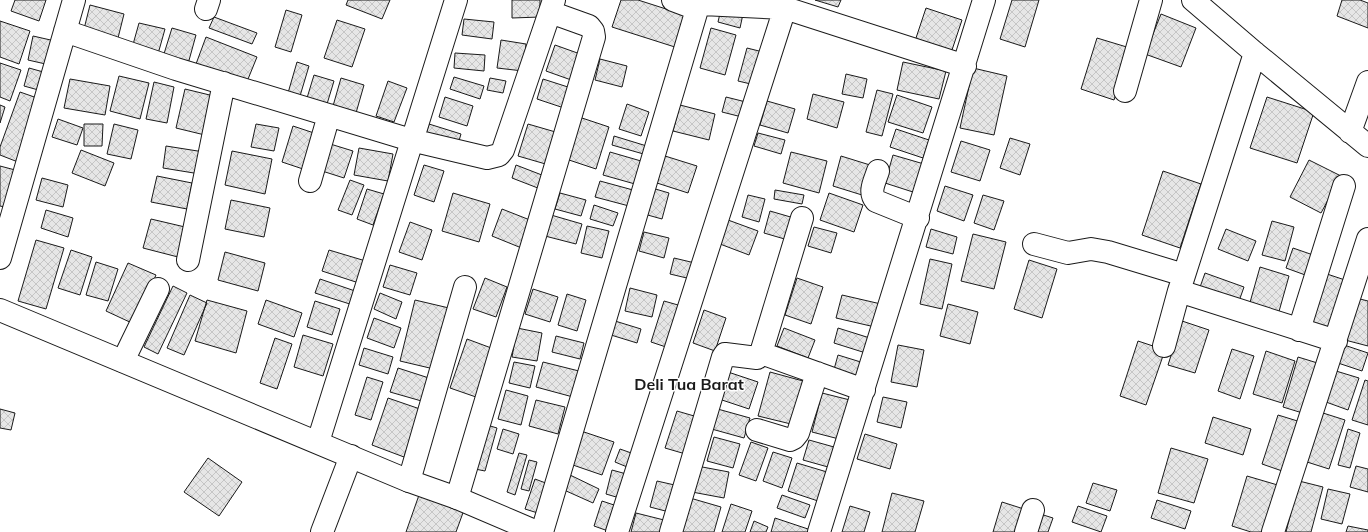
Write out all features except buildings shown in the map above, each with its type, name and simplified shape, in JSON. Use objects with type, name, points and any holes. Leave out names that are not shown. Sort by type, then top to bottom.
[{"type":"street","points":[[0,258],[74,0]]},
{"type":"street","points":[[318,442],[411,140],[456,0]]},
{"type":"street","points":[[673,0],[697,9]]},
{"type":"street","points":[[819,532],[918,218],[984,0]]},
{"type":"street","points":[[1125,91],[1151,0]]},
{"type":"street","points":[[1193,0],[1368,146]]},
{"type":"street","points":[[542,532],[698,6],[702,4],[785,8],[965,66]]},
{"type":"street","points":[[65,31],[176,69],[411,140],[487,158],[499,155],[503,150],[552,6],[589,26],[593,31],[594,37],[457,498]]},
{"type":"street","points":[[617,532],[785,8]]},
{"type":"street","points":[[1164,346],[1182,283],[1255,53]]},
{"type":"street","points":[[1350,132],[1368,82]]},
{"type":"street","points":[[188,260],[224,83]]},
{"type":"street","points":[[310,180],[329,115]]},
{"type":"street","points":[[878,171],[872,192],[876,201],[918,218]]},
{"type":"street","points":[[1299,330],[1344,186]]},
{"type":"street","points":[[671,532],[723,357],[725,354],[757,358],[761,353],[802,218]]},
{"type":"street","points":[[1274,532],[1368,239]]},
{"type":"street","points":[[1034,244],[1068,253],[1091,250],[1108,252],[1299,330],[1336,341]]},
{"type":"street","points":[[409,481],[465,287]]},
{"type":"street","points":[[123,361],[158,289]]},
{"type":"street","points":[[0,310],[409,481],[457,498],[537,532]]},
{"type":"street","points":[[761,353],[864,390]]},
{"type":"street","points":[[757,430],[790,440],[794,438],[798,433],[817,373]]},
{"type":"street","points":[[322,532],[352,456]]},
{"type":"street","points":[[1026,532],[1032,510]]},
{"type":"district","name":"Deli Tua Barat","points":[[689,384]]}]
